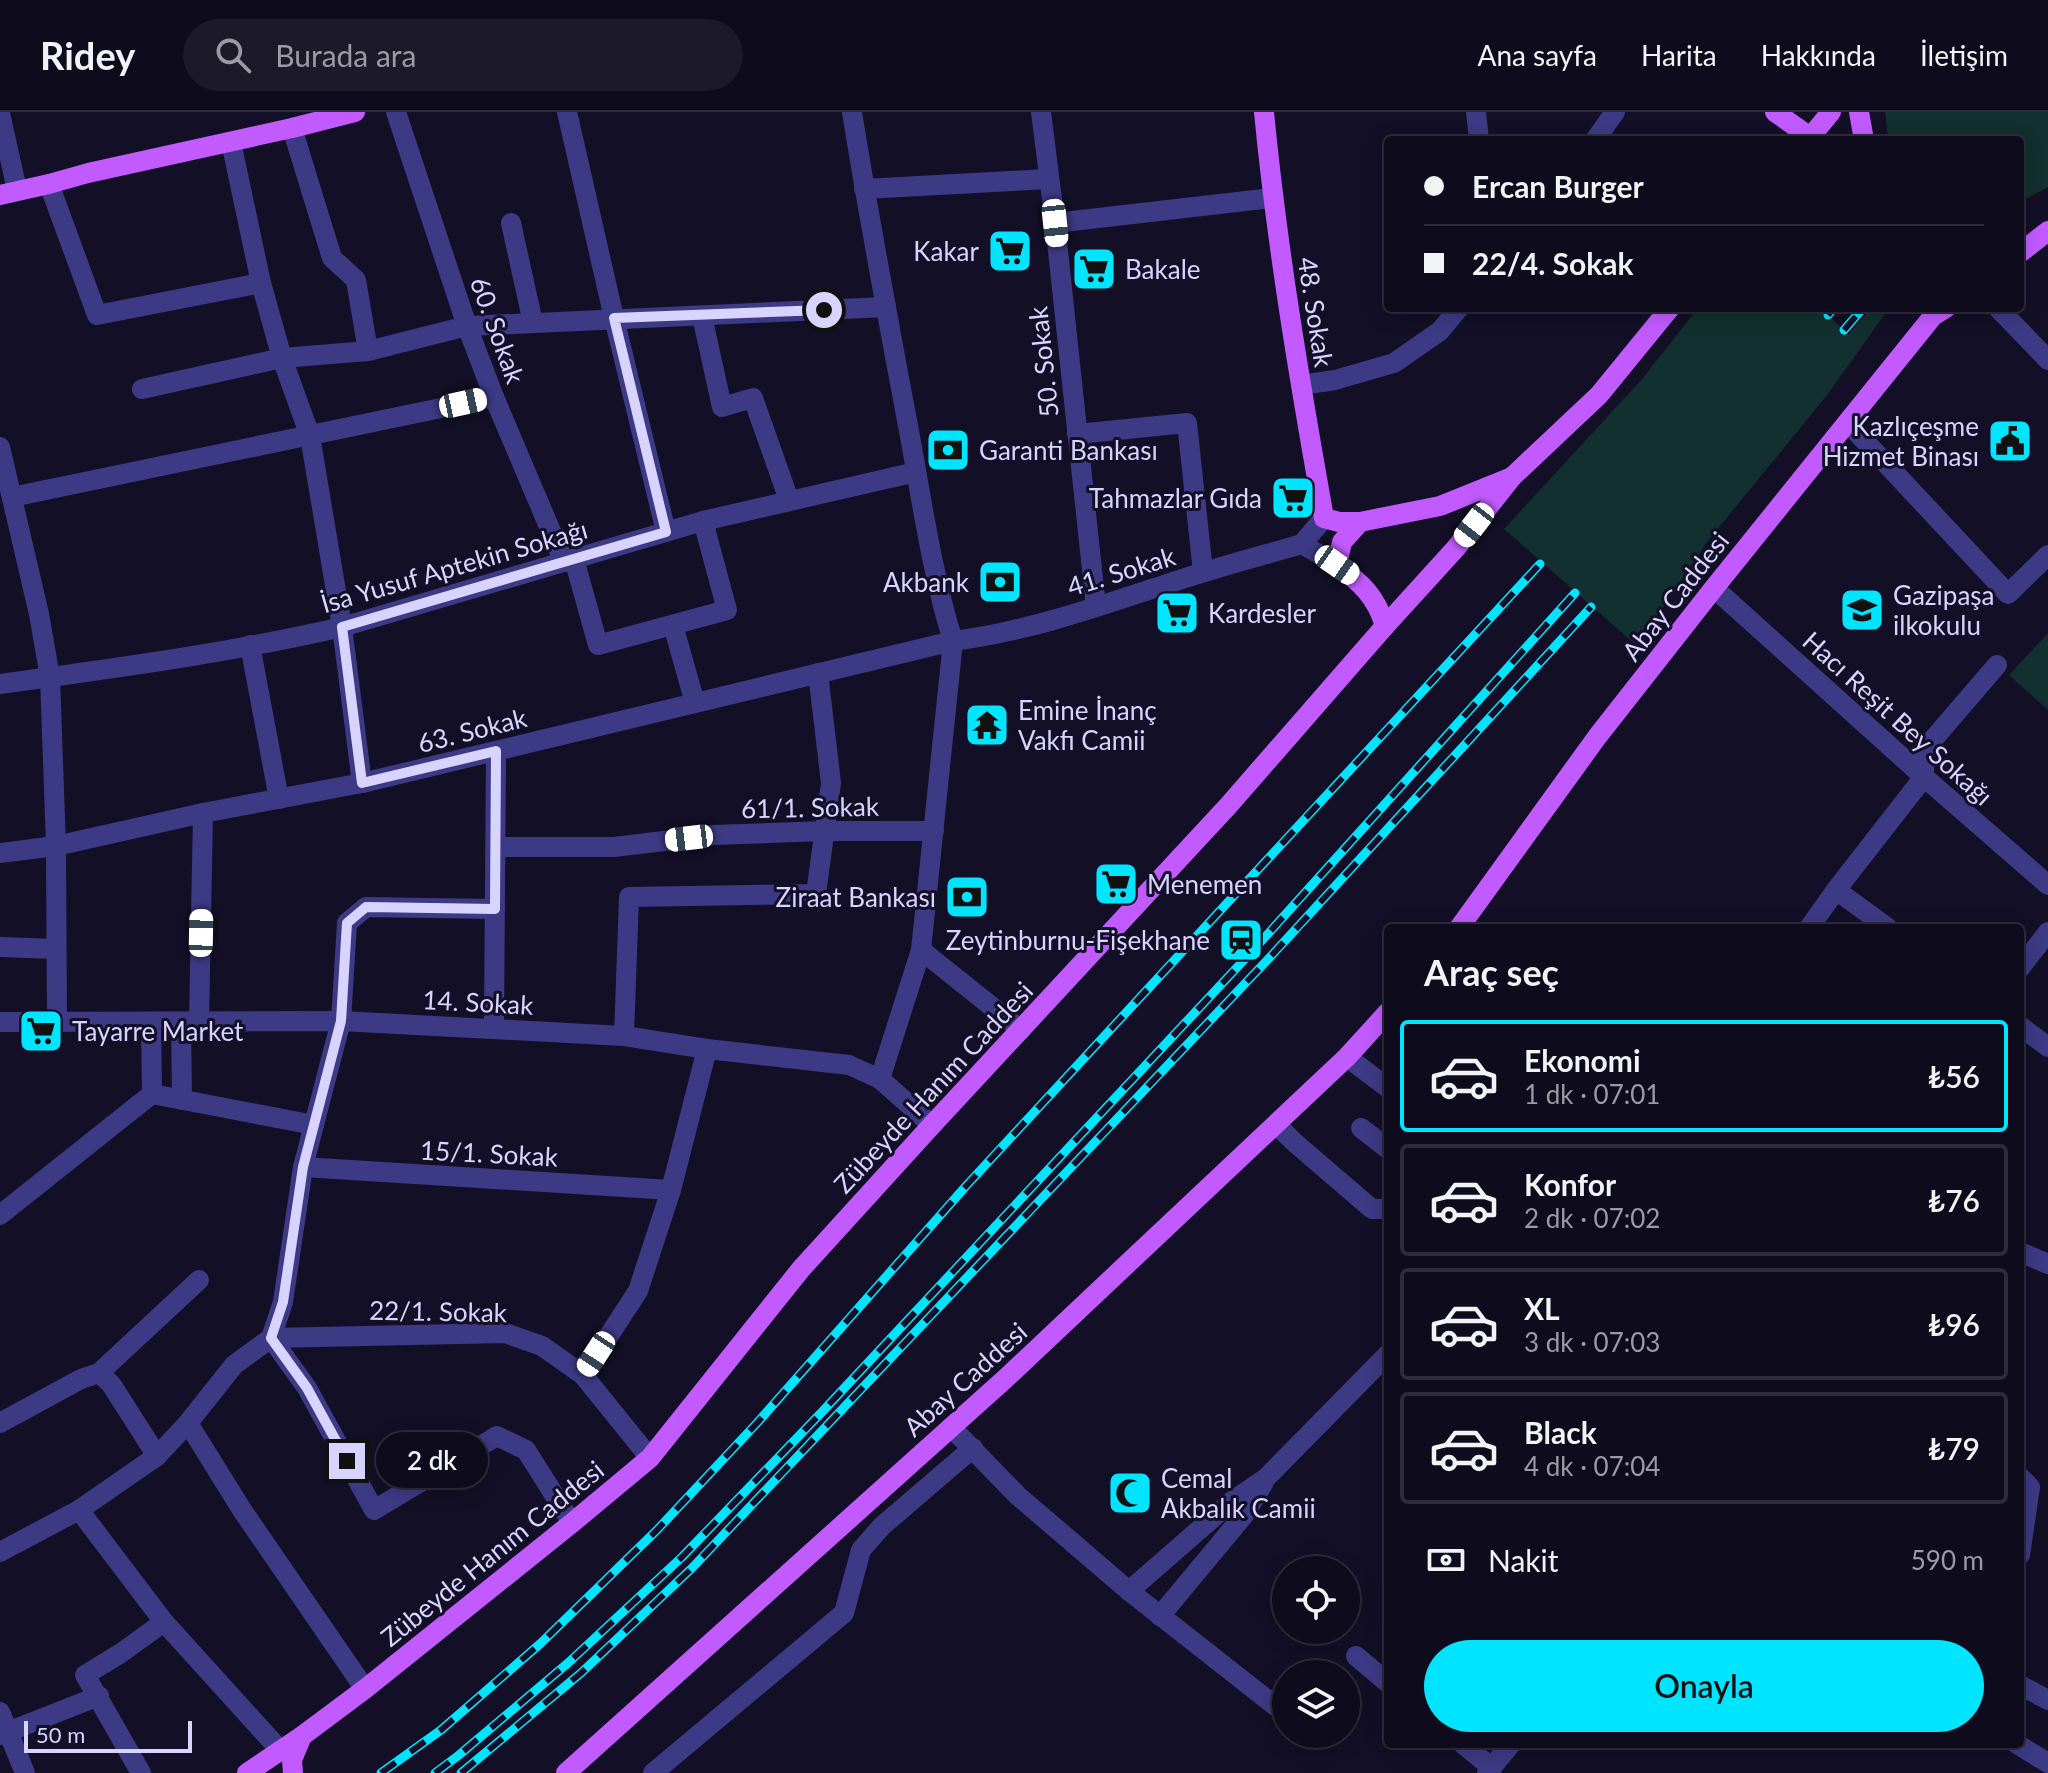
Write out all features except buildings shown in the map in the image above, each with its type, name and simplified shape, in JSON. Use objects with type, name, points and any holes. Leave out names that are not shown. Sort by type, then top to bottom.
[{"type":"main road","points":[[9,193],[355,112]]},
{"type":"main road","name":"48. Sokak","points":[[1264,112],[1272,198],[1324,518]]},
{"type":"main road","points":[[1775,112],[1805,136]]},
{"type":"main road","points":[[1811,136],[1831,112]]},
{"type":"main road","points":[[1859,112],[1863,136]]},
{"type":"main road","points":[[2024,236],[2045,233]]},
{"type":"main road","points":[[2024,250],[2045,233]]},
{"type":"main road","name":"Zübeyde Hanım Caddesi","points":[[247,1773],[365,1689],[650,1458],[801,1269],[1228,806],[1456,548],[1512,477],[1599,395],[1667,312]]},
{"type":"main road","name":"Abay Caddesi","points":[[1462,924],[1597,737],[1937,312]]},
{"type":"main road","points":[[1324,518],[1360,522],[1440,506],[1512,477]]},
{"type":"main road","points":[[1360,522],[1342,542],[1337,565],[1360,581],[1380,608],[1385,626]]},
{"type":"main road","name":"Abay Caddesi","points":[[566,1773],[951,1427],[1347,1057],[1384,1016]]},
{"type":"main road","points":[[293,1773],[292,1760],[302,1736]]},
{"type":"main road","points":[[262,1773],[270,1773]]},
{"type":"street","name":"60. Sokak","points":[[396,112],[467,326],[494,397],[569,560],[598,645],[673,625]]},
{"type":"street","points":[[567,112],[666,532]]},
{"type":"street","points":[[852,112],[916,472],[945,616],[953,641],[921,950],[880,1079]]},
{"type":"street","name":"50. Sokak","points":[[1041,112],[1096,607]]},
{"type":"street","points":[[1476,112],[1479,136]]},
{"type":"street","points":[[1598,136],[1615,112]]},
{"type":"street","points":[[0,113],[9,193]]},
{"type":"street","points":[[292,128],[332,258],[356,280],[368,351]]},
{"type":"street","points":[[231,142],[261,283],[282,358],[310,436],[342,627],[362,783]]},
{"type":"street","points":[[864,189],[1048,179]]},
{"type":"street","points":[[49,184],[97,315],[261,283]]},
{"type":"street","points":[[1055,223],[1272,198]]},
{"type":"street","points":[[511,223],[533,323]]},
{"type":"street","points":[[142,389],[282,358],[368,351],[467,326],[886,307]]},
{"type":"street","points":[[1301,385],[1335,380],[1394,363],[1440,331],[1456,312]]},
{"type":"street","points":[[2002,312],[2048,360]]},
{"type":"street","points":[[702,316],[722,407],[753,398],[789,500]]},
{"type":"street","points":[[12,497],[494,397]]},
{"type":"street","points":[[1077,434],[1187,423],[1203,572]]},
{"type":"street","points":[[1848,423],[2008,594],[2048,555]]},
{"type":"street","points":[[0,447],[39,614],[50,677],[56,846],[57,1022]]},
{"type":"street","name":"İsa Yusuf Aptekin Sokağı","points":[[0,684],[294,638],[342,627],[703,521],[916,472]]},
{"type":"street","points":[[1324,518],[1302,544],[1337,565]]},
{"type":"street","points":[[695,703],[673,625],[727,610],[703,521]]},
{"type":"street","name":"41. Sokak","points":[[953,641],[992,636],[1302,544]]},
{"type":"street","name":"Hacı Reşit Bey Sokağı","points":[[1714,588],[2048,885]]},
{"type":"street","name":"63. Sokak","points":[[0,853],[56,846],[203,813],[362,783],[953,641]]},
{"type":"street","points":[[250,645],[279,799]]},
{"type":"street","points":[[1812,924],[1924,777],[1924,750],[1997,665]]},
{"type":"street","points":[[624,1036],[629,897],[816,894],[831,783],[818,673]]},
{"type":"street","points":[[494,1028],[496,751]]},
{"type":"street","points":[[182,1100],[203,813]]},
{"type":"street","name":"61/1. Sokak","points":[[496,847],[614,847],[714,835],[934,831]]},
{"type":"street","points":[[1836,890],[1883,924]]},
{"type":"street","points":[[0,1552],[79,1510],[157,1456],[234,1365],[271,1338],[283,1302],[303,1167],[341,1021],[347,923],[366,907],[495,909]]},
{"type":"street","points":[[2024,963],[2048,932]]},
{"type":"street","points":[[0,947],[56,949]]},
{"type":"street","points":[[921,950],[1021,1030]]},
{"type":"street","name":"14. Sokak","points":[[0,1022],[341,1021],[624,1036],[849,1065],[880,1079],[932,1125]]},
{"type":"street","points":[[151,1022],[152,1094]]},
{"type":"street","points":[[2024,1029],[2048,1047]]},
{"type":"street","points":[[583,1375],[638,1291],[671,1190],[707,1049]]},
{"type":"street","points":[[1347,1057],[1384,1085]]},
{"type":"street","points":[[0,1215],[152,1094],[314,1125]]},
{"type":"street","points":[[1276,1124],[1372,1209],[1384,1209]]},
{"type":"street","points":[[1361,1128],[1384,1146]]},
{"type":"street","name":"15/1. Sokak","points":[[303,1167],[671,1190]]},
{"type":"street","points":[[2024,1254],[2048,1264]]},
{"type":"street","points":[[2,1419],[99,1373],[199,1280]]},
{"type":"street","name":"22/1. Sokak","points":[[271,1338],[505,1333],[542,1346],[583,1375],[650,1458]]},
{"type":"street","points":[[271,1338],[307,1388],[374,1510],[497,1436],[526,1450],[572,1523]]},
{"type":"street","points":[[1129,1591],[1231,1502],[1266,1478],[1384,1358]]},
{"type":"street","points":[[99,1373],[111,1384],[157,1456]]},
{"type":"street","points":[[188,1423],[242,1510],[365,1689]]},
{"type":"street","points":[[951,1427],[1017,1495],[1129,1591],[1272,1703]]},
{"type":"street","points":[[653,1773],[844,1613],[861,1550],[882,1526],[973,1448]]},
{"type":"street","points":[[1160,1616],[1244,1515],[1266,1478]]},
{"type":"street","points":[[2024,1481],[2030,1487],[2024,1528]]},
{"type":"street","points":[[79,1510],[164,1622],[280,1750]]},
{"type":"street","points":[[141,1773],[85,1675],[164,1622]]},
{"type":"street","points":[[1356,1656],[1384,1680]]},
{"type":"street","points":[[2024,1687],[2048,1700]]},
{"type":"street","points":[[4,1733],[99,1696]]},
{"type":"street","points":[[0,1712],[4,1733],[25,1773]]},
{"type":"street","points":[[1467,1748],[1490,1770],[1508,1748]]},
{"type":"street","points":[[2024,1748],[2048,1763]]},
{"type":"green space","points":[[1885,112],[2048,112],[2048,187],[2024,200],[2024,136],[1888,136]]},
{"type":"green space","points":[[1695,312],[1824,312],[1849,334],[1868,312],[1886,312],[1828,394],[1707,542],[1637,646],[1504,529],[1642,379]]},
{"type":"green space","points":[[2048,633],[2048,710],[2009,675]]},
{"type":"railway","points":[[1844,330],[1860,312]]},
{"type":"railway","points":[[381,1773],[441,1730],[541,1643],[657,1530],[757,1423],[966,1186],[1540,564]]},
{"type":"railway","points":[[435,1773],[568,1663],[682,1557],[821,1413],[1257,946],[1575,593]]},
{"type":"railway","points":[[461,1773],[581,1673],[692,1568],[1272,955],[1591,607]]},
{"type":"place","name":"Kakar","points":[[1010,251]]},
{"type":"place","name":"Bakale","points":[[1094,269]]},
{"type":"place","name":"Kazlıçeşme Hizmet Binası","points":[[2010,441]]},
{"type":"place","name":"Garanti Bankası","points":[[948,450]]},
{"type":"place","name":"Tahmazlar Gıda","points":[[1293,498]]},
{"type":"place","name":"Akbank","points":[[1000,582]]},
{"type":"place","name":"Gazipaşa ilkokulu","points":[[1862,610]]},
{"type":"place","name":"Kardesler","points":[[1177,613]]},
{"type":"place","name":"Emine İnanç Vakfı Camii","points":[[987,725]]},
{"type":"place","name":"Menemen","points":[[1116,884]]},
{"type":"place","name":"Ziraat Bankası","points":[[967,897]]},
{"type":"place","name":"Zeytinburnu-Fişekhane","points":[[1241,940]]},
{"type":"place","name":"Tayarre Market","points":[[41,1031]]},
{"type":"place","name":"Cemal Akbalık Camii","points":[[1130,1493]]},
{"type":"route","points":[[347,1461],[307,1388],[271,1338],[283,1302],[303,1167],[341,1021],[347,923],[366,907],[495,909],[496,751],[362,783],[342,627],[666,532],[614,318],[824,310]]}]
